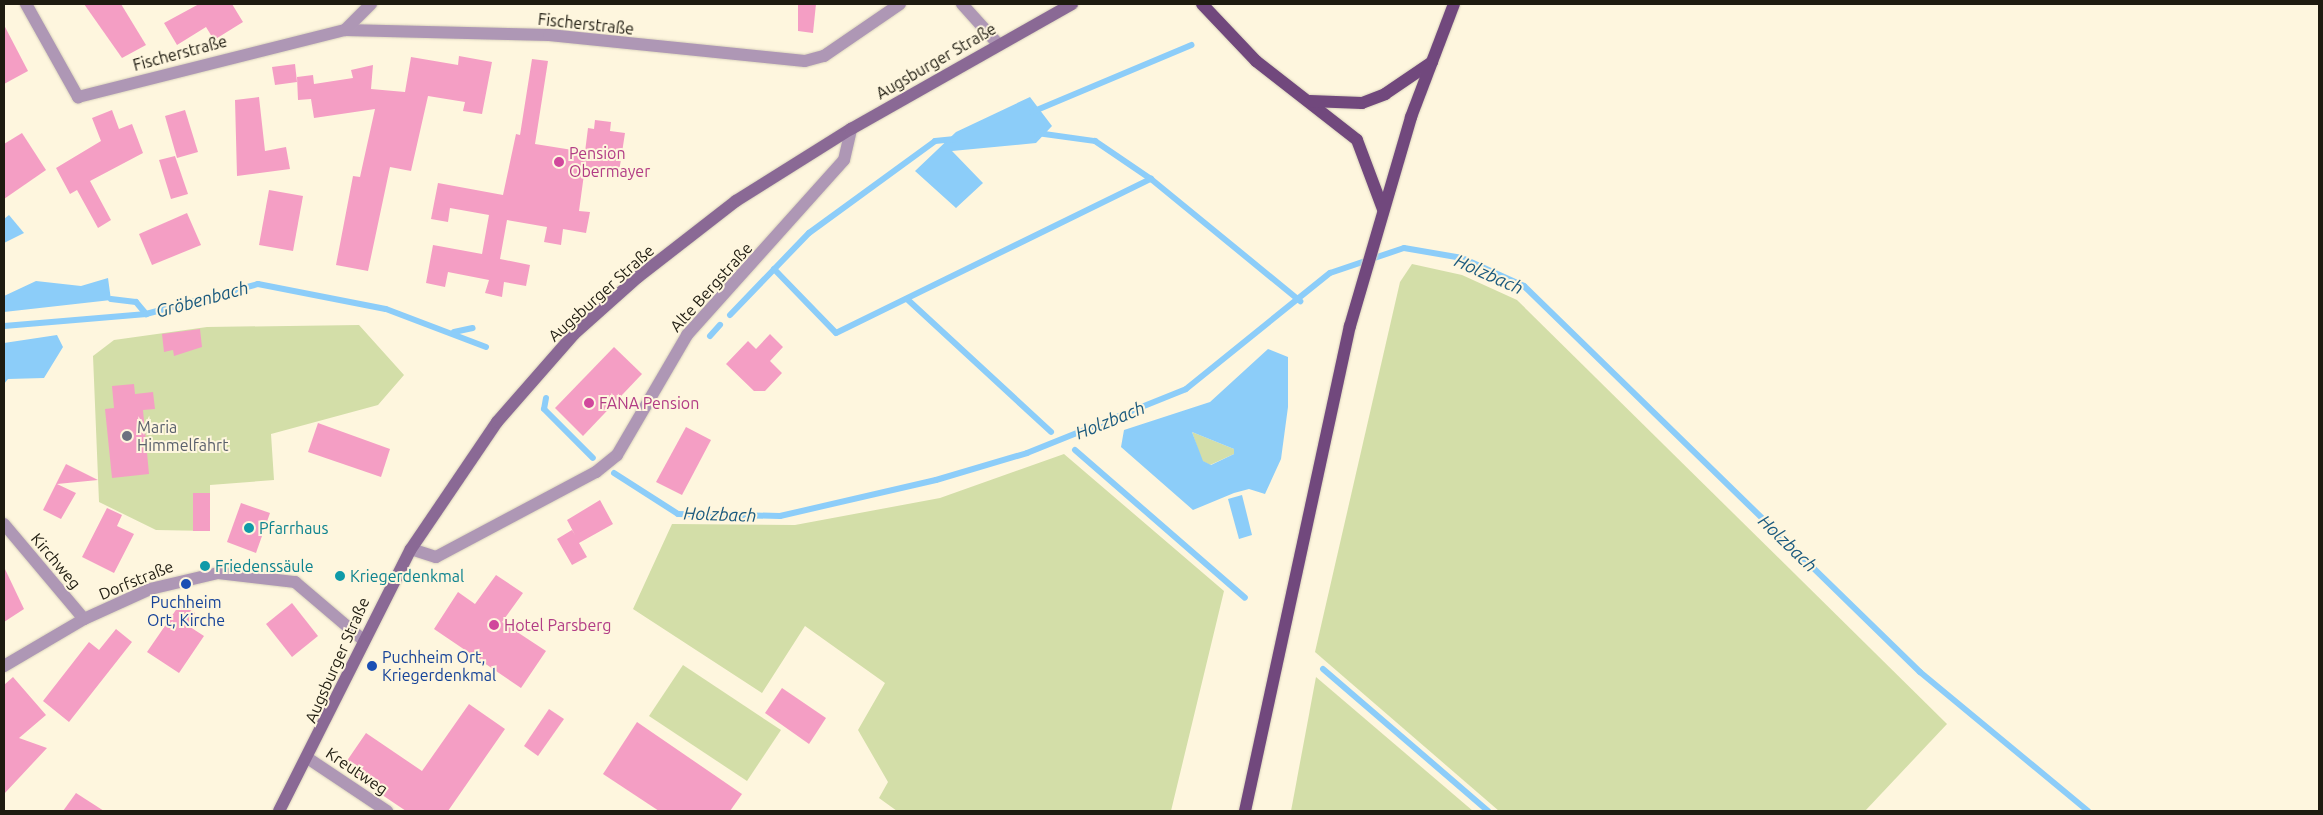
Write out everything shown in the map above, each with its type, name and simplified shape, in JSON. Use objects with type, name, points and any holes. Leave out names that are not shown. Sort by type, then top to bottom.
[{"type":"main road","points":[[1202,4],[1256,61],[1310,101],[1357,140],[1383,209]]},
{"type":"main road","points":[[1244,811],[1324,433],[1360,289],[1383,209],[1432,62],[1454,4]]},
{"type":"main road","points":[[1310,101],[1362,103],[1385,94],[1432,62]]},
{"type":"street","name":"Fischerstraße","points":[[26,4],[78,97],[345,30],[549,34],[789,63],[824,56],[900,4]]},
{"type":"street","points":[[345,30],[370,4]]},
{"type":"street","points":[[962,4],[998,44]]},
{"type":"street","name":"Augsburger Straße","points":[[279,811],[309,759],[362,639],[410,549],[497,422],[574,334],[638,277],[736,201],[851,129],[998,44],[1072,4]]},
{"type":"street","name":"Alte Bergstraße","points":[[410,549],[436,557],[596,472],[617,455],[687,335],[844,160],[851,129]]},
{"type":"street","name":"Kirchweg","points":[[4,524],[84,619]]},
{"type":"street","name":"Dorfstraße","points":[[4,666],[84,619],[186,577],[241,573],[295,582],[362,639]]},
{"type":"street","name":"Kreutweg","points":[[309,759],[387,811]]},
{"type":"green space","points":[[1412,264],[1462,275],[1517,300],[1947,724],[1865,811],[1499,811],[1315,652],[1400,282]]},
{"type":"green space","points":[[359,325],[404,375],[378,405],[271,434],[274,480],[210,485],[210,531],[156,530],[99,502],[93,356],[114,340],[207,327]]},
{"type":"green space","points":[[1192,432],[1234,449],[1234,454],[1210,465],[1202,461]]},
{"type":"green space","points":[[1064,454],[1224,591],[1171,811],[897,811],[879,798],[888,782],[858,730],[885,683],[805,626],[762,693],[633,609],[672,524],[795,525],[940,498]]},
{"type":"green space","points":[[683,665],[781,730],[747,781],[649,716]]},
{"type":"green space","points":[[1316,677],[1473,811],[1291,811]]},
{"type":"water","points":[[1030,97],[1052,126],[1036,143],[952,151],[983,183],[956,208],[915,171],[956,132]]},
{"type":"water","points":[[9,215],[24,233],[4,243],[4,219]]},
{"type":"water","points":[[108,278],[111,300],[4,312],[4,296],[36,281],[81,286]]},
{"type":"water","points":[[57,335],[63,347],[44,378],[8,379],[4,384],[4,343]]},
{"type":"water","points":[[1268,349],[1288,357],[1288,407],[1281,459],[1265,494],[1249,489],[1234,493],[1193,510],[1121,447],[1124,430],[1210,402]],"holes":[[[1192,432],[1234,449],[1234,454],[1211,465],[1203,461]]]},
{"type":"water","points":[[1242,495],[1252,535],[1239,539],[1228,499]]},
{"type":"building","points":[[84,4],[121,4],[146,45],[122,58]]},
{"type":"building","points":[[199,4],[232,4],[243,22],[214,40],[206,27],[177,45],[164,23]]},
{"type":"building","points":[[798,4],[816,4],[813,33],[798,31]]},
{"type":"building","points":[[4,25],[28,71],[4,84]]},
{"type":"building","points":[[459,56],[492,62],[482,114],[463,111],[465,102],[428,96],[411,171],[390,167],[368,271],[336,265],[353,176],[360,177],[375,109],[314,118],[311,99],[298,100],[297,77],[313,75],[314,84],[353,78],[351,70],[373,65],[371,89],[405,92],[411,57],[458,65]]},
{"type":"building","points":[[532,59],[548,61],[535,144],[585,152],[588,128],[594,129],[595,120],[611,122],[610,131],[625,133],[619,172],[585,167],[579,211],[590,212],[586,233],[563,229],[561,245],[544,242],[547,227],[507,220],[500,259],[530,265],[526,286],[504,282],[502,297],[485,293],[489,280],[448,272],[445,287],[426,283],[433,245],[482,254],[489,215],[450,208],[448,222],[431,219],[438,183],[503,195],[516,134],[520,135]]},
{"type":"building","points":[[295,64],[297,82],[275,85],[272,67]]},
{"type":"building","points":[[259,97],[265,151],[286,147],[290,169],[237,176],[235,100]]},
{"type":"building","points":[[112,110],[119,129],[132,124],[143,153],[90,181],[111,220],[98,228],[77,190],[70,194],[56,168],[101,141],[92,118]]},
{"type":"building","points":[[185,110],[198,152],[177,158],[165,116]]},
{"type":"building","points":[[22,133],[46,170],[4,199],[4,144]]},
{"type":"building","points":[[175,156],[188,194],[171,199],[159,160]]},
{"type":"building","points":[[269,190],[303,196],[293,251],[259,245]]},
{"type":"building","points":[[187,213],[201,245],[152,265],[139,234]]},
{"type":"building","points":[[200,329],[202,347],[174,356],[173,350],[164,352],[162,334]]},
{"type":"building","points":[[770,334],[783,347],[770,361],[782,373],[765,391],[754,391],[726,364],[748,341],[756,349]]},
{"type":"building","points":[[614,347],[642,374],[583,436],[555,408]]},
{"type":"building","name":"Maria Himmelfahrt","points":[[134,384],[135,394],[153,392],[155,409],[143,410],[149,474],[112,478],[105,409],[114,408],[112,386]]},
{"type":"building","points":[[318,423],[390,449],[381,477],[308,452]]},
{"type":"building","points":[[686,427],[711,440],[682,495],[656,482]]},
{"type":"building","points":[[66,464],[98,480],[57,484],[76,493],[61,519],[43,510]]},
{"type":"building","points":[[193,493],[210,493],[210,531],[193,531]]},
{"type":"building","points":[[600,500],[613,524],[579,543],[587,557],[572,565],[557,539],[572,530],[575,535],[567,520]]},
{"type":"building","name":"Pfarrhaus","points":[[241,503],[270,513],[256,553],[227,542]]},
{"type":"building","points":[[107,508],[122,515],[117,526],[134,534],[114,573],[82,557]]},
{"type":"building","points":[[4,567],[24,609],[4,622]]},
{"type":"building","points":[[496,575],[523,593],[502,622],[546,651],[521,688],[434,629],[458,592],[475,604]]},
{"type":"building","points":[[292,603],[318,636],[292,657],[266,624]]},
{"type":"building","points":[[180,604],[195,613],[187,625],[204,636],[179,673],[147,652]]},
{"type":"building","points":[[116,629],[132,642],[69,722],[43,701],[89,642],[99,650]]},
{"type":"building","points":[[13,677],[46,715],[19,738],[47,748],[4,794],[4,685]]},
{"type":"building","points":[[782,688],[826,718],[809,744],[765,713]]},
{"type":"building","points":[[469,704],[505,729],[448,811],[406,811],[342,768],[366,733],[422,771]]},
{"type":"building","points":[[549,709],[564,719],[538,756],[524,746]]},
{"type":"building","points":[[637,722],[742,794],[730,811],[659,811],[603,774]]},
{"type":"building","points":[[76,793],[104,811],[63,811]]},
{"type":"waterway","points":[[1032,112],[1191,45]]},
{"type":"waterway","points":[[1037,133],[1095,141],[1151,179],[1300,301]]},
{"type":"waterway","points":[[730,315],[809,233],[935,141],[955,139]]},
{"type":"waterway","points":[[774,269],[836,333],[1151,179]]},
{"type":"waterway","name":"Holzbach","points":[[614,473],[678,514],[780,516],[936,480],[1027,453],[1186,389],[1330,273],[1404,248],[1462,258],[1524,286],[1920,672],[2088,811]]},
{"type":"waterway","name":"Gröbenbach","points":[[4,326],[146,314],[258,284],[386,309],[486,347]]},
{"type":"waterway","points":[[111,299],[136,302],[146,314]]},
{"type":"waterway","points":[[907,299],[1051,432]]},
{"type":"waterway","points":[[710,336],[720,325]]},
{"type":"waterway","points":[[454,332],[473,328]]},
{"type":"waterway","name":"Holzbach","points":[[546,398],[544,409],[593,458]]},
{"type":"waterway","points":[[1075,450],[1245,598]]},
{"type":"waterway","points":[[1323,669],[1488,811]]},
{"type":"place","name":"Pension Obermayer","points":[[559,162]]},
{"type":"place","name":"FANA Pension","points":[[589,403]]},
{"type":"place","name":"Maria Himmelfahrt","points":[[127,436]]},
{"type":"place","name":"Pfarrhaus","points":[[249,528]]},
{"type":"place","name":"Friedenssäule","points":[[205,566]]},
{"type":"place","name":"Kriegerdenkmal","points":[[340,576]]},
{"type":"place","name":"Puchheim Ort, Kirche","points":[[186,584]]},
{"type":"place","name":"Hotel Parsberg","points":[[494,625]]},
{"type":"place","name":"Puchheim Ort, Kriegerdenkmal","points":[[372,666]]}]
